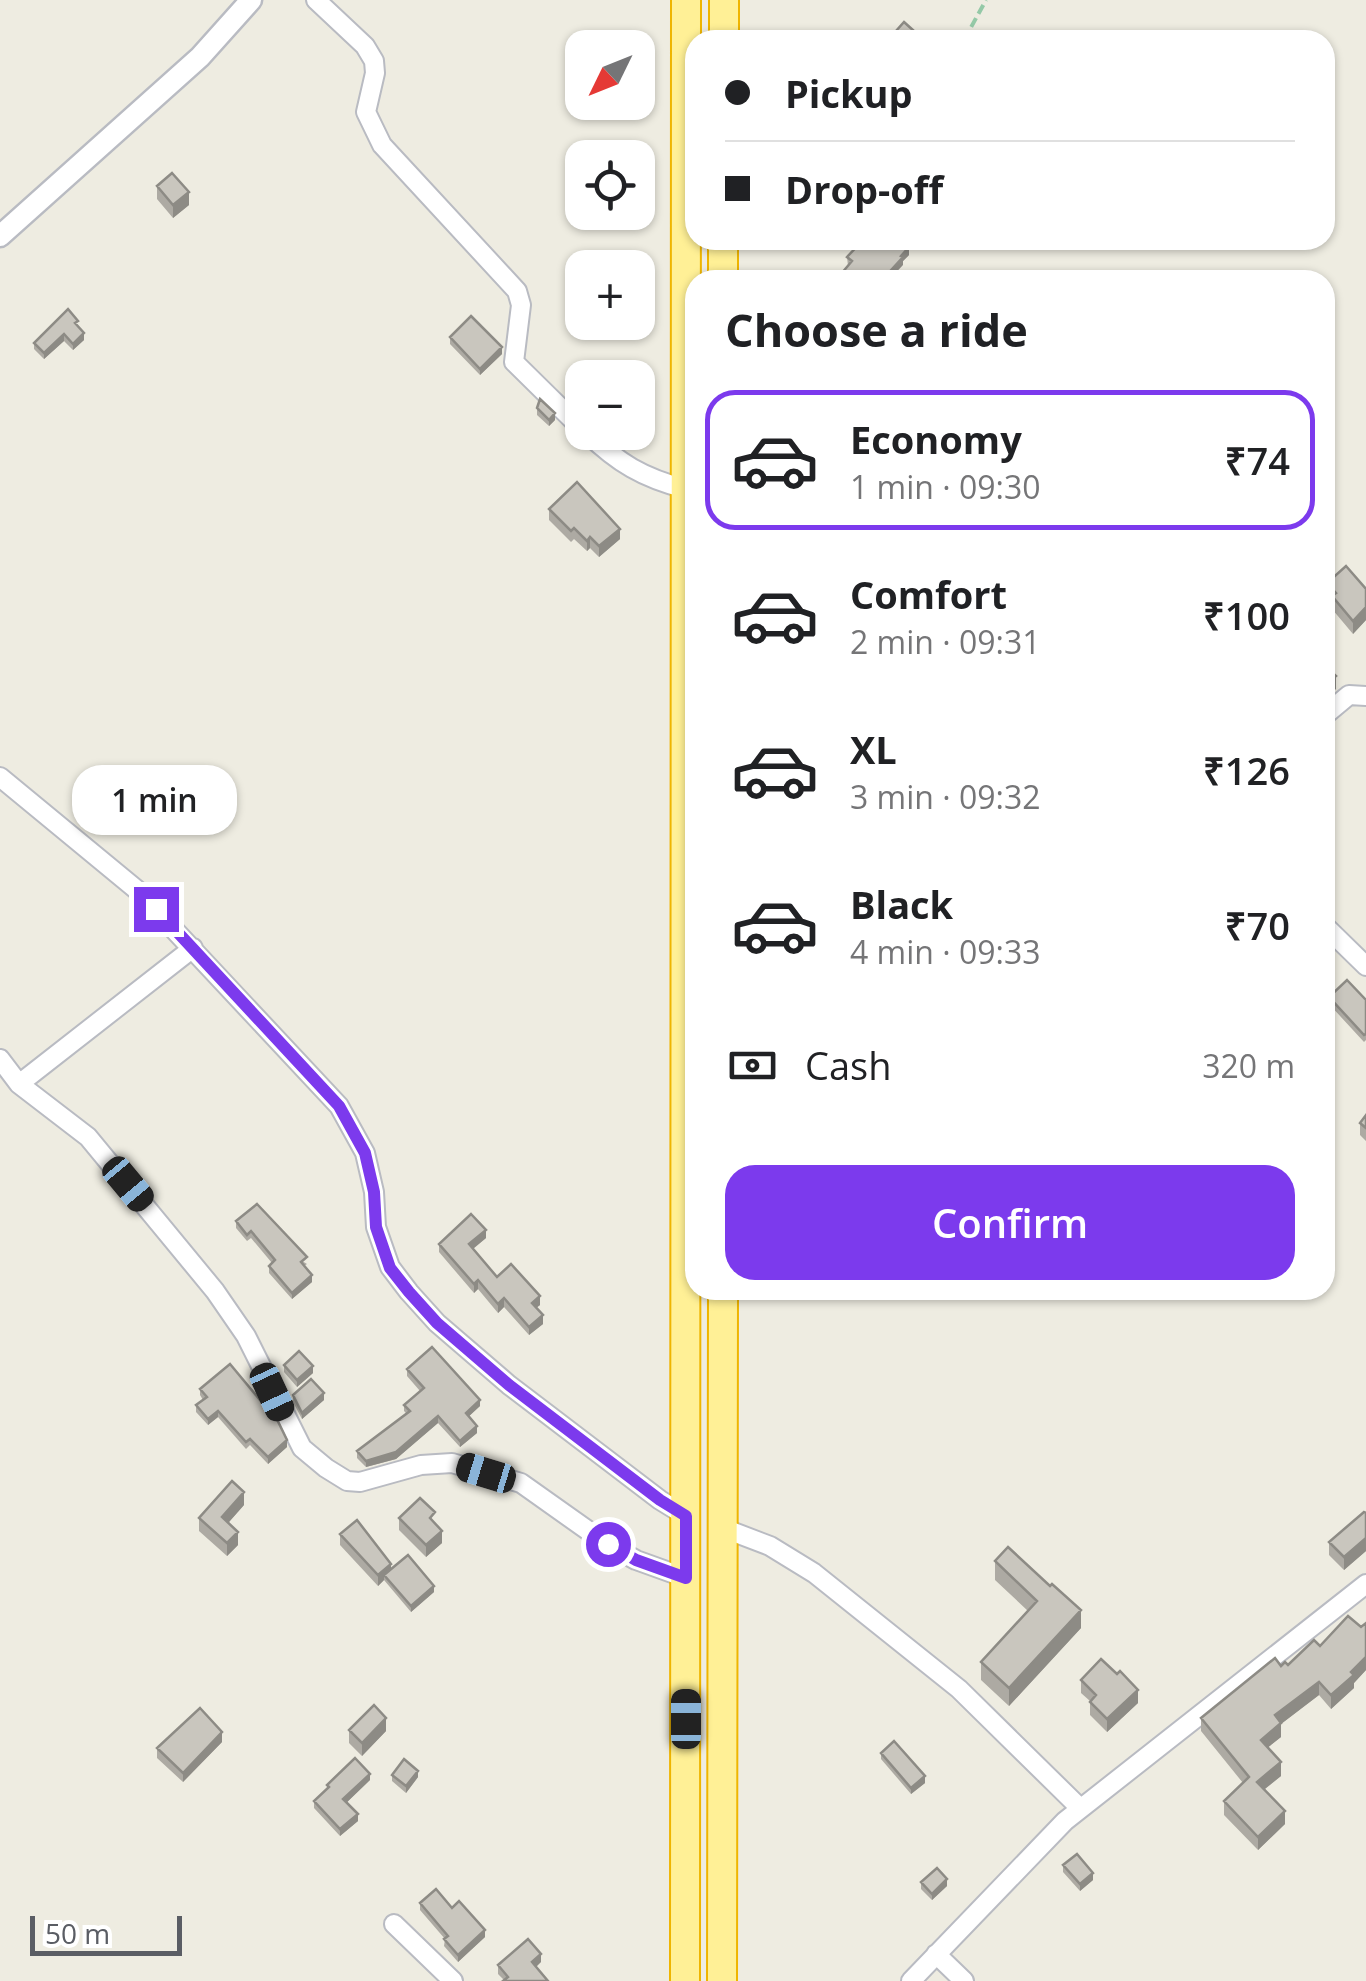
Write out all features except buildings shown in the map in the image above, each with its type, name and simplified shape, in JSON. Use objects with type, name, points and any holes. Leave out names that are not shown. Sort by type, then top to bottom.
[{"type":"highway","points":[[685,1981],[686,1300]]},
{"type":"highway","points":[[722,1981],[723,1300]]},
{"type":"street","points":[[0,236],[200,57],[251,0]]},
{"type":"street","points":[[316,0],[365,46],[374,61],[366,112],[382,145],[517,292],[521,305],[514,362],[565,412]]},
{"type":"street","points":[[607,450],[653,481],[685,489]]},
{"type":"street","points":[[1335,707],[1349,695],[1366,696]]},
{"type":"street","points":[[0,777],[137,890],[339,1106],[365,1153],[374,1192],[376,1227],[390,1268],[437,1323],[509,1385],[686,1516]]},
{"type":"street","points":[[1335,936],[1366,966]]},
{"type":"street","points":[[20,1084],[193,948]]},
{"type":"street","points":[[0,1059],[20,1084],[88,1137],[215,1290],[246,1336],[302,1448],[326,1468],[347,1481],[360,1482],[421,1465],[452,1463],[521,1483],[608,1544],[636,1560],[686,1578]]},
{"type":"street","points":[[723,1528],[770,1546],[814,1573],[959,1689],[1080,1808]]},
{"type":"street","points":[[911,1981],[1080,1808],[1366,1584]]},
{"type":"street","points":[[394,1924],[453,1981]]},
{"type":"street","points":[[936,1954],[964,1981]]},
{"type":"path","points":[[970,30],[986,0]]},
{"type":"route","points":[[156,909],[339,1106],[365,1153],[374,1192],[376,1227],[390,1268],[409,1292],[437,1323],[509,1385],[686,1516],[686,1578],[636,1560],[608,1544]]}]
